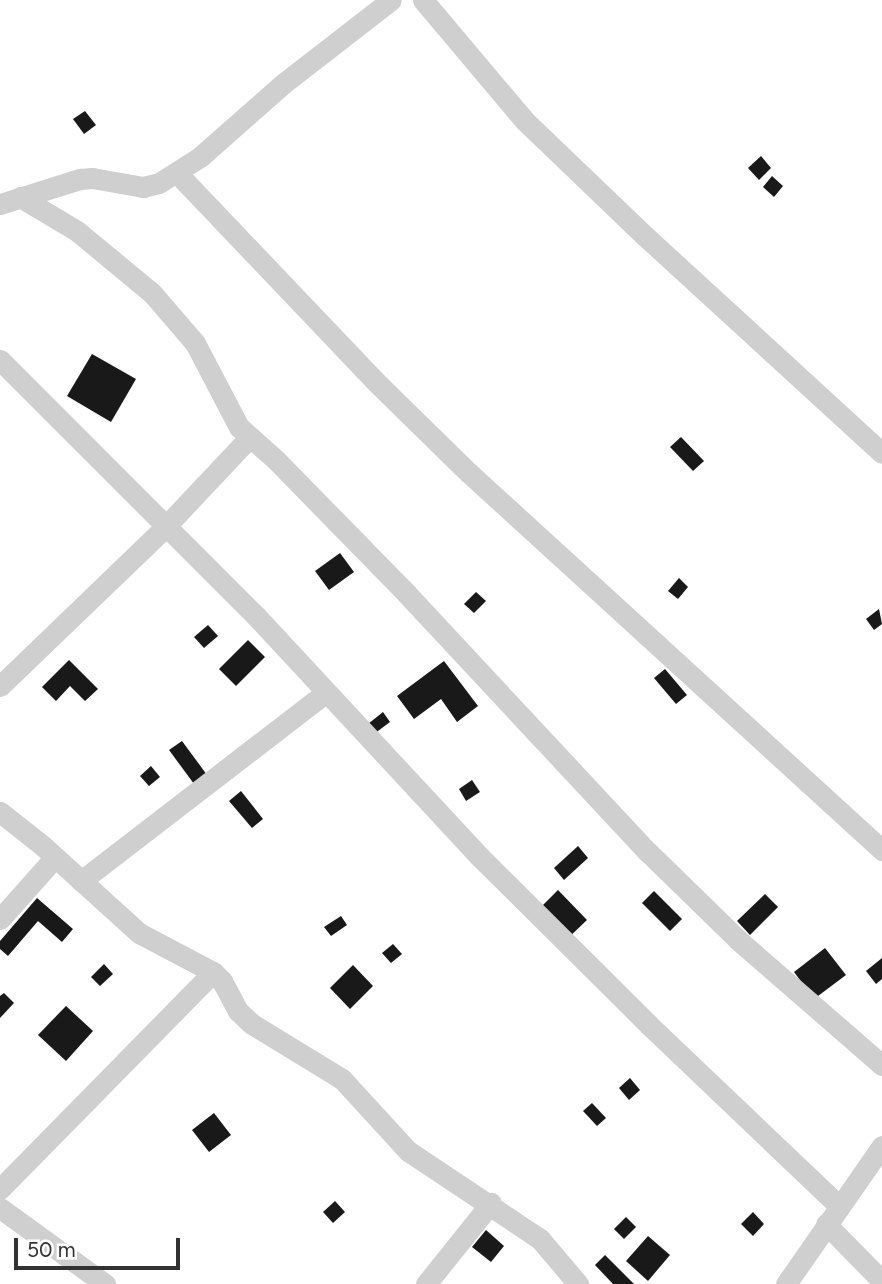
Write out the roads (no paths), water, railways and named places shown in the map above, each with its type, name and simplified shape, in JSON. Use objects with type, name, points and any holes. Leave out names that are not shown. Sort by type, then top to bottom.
[{"type":"street","points":[[10,201],[80,179],[92,178],[143,187],[159,183],[200,157],[284,83],[391,0]]},
{"type":"street","points":[[423,0],[526,121],[645,236],[882,453]]},
{"type":"street","points":[[177,173],[376,382],[468,472],[882,850]]},
{"type":"street","points":[[10,201],[77,231],[171,312],[195,343],[234,420],[250,437],[407,594],[489,680],[573,775],[657,861],[737,939],[882,1065]]},
{"type":"street","points":[[0,360],[256,615],[480,857],[649,1025],[839,1206]]},
{"type":"street","points":[[0,685],[166,526],[250,437]]},
{"type":"street","points":[[80,881],[326,692]]},
{"type":"street","points":[[0,812],[55,857],[139,933],[213,972],[222,981],[238,1011],[251,1024],[342,1079],[408,1150],[491,1203],[540,1239],[578,1284]]},
{"type":"street","points":[[0,919],[55,857]]},
{"type":"street","points":[[0,1189],[213,972]]},
{"type":"street","points":[[786,1284],[882,1146]]},
{"type":"street","points":[[426,1284],[491,1203]]},
{"type":"street","points":[[0,1208],[105,1284]]},
{"type":"street","points":[[826,1224],[882,1281]]}]
